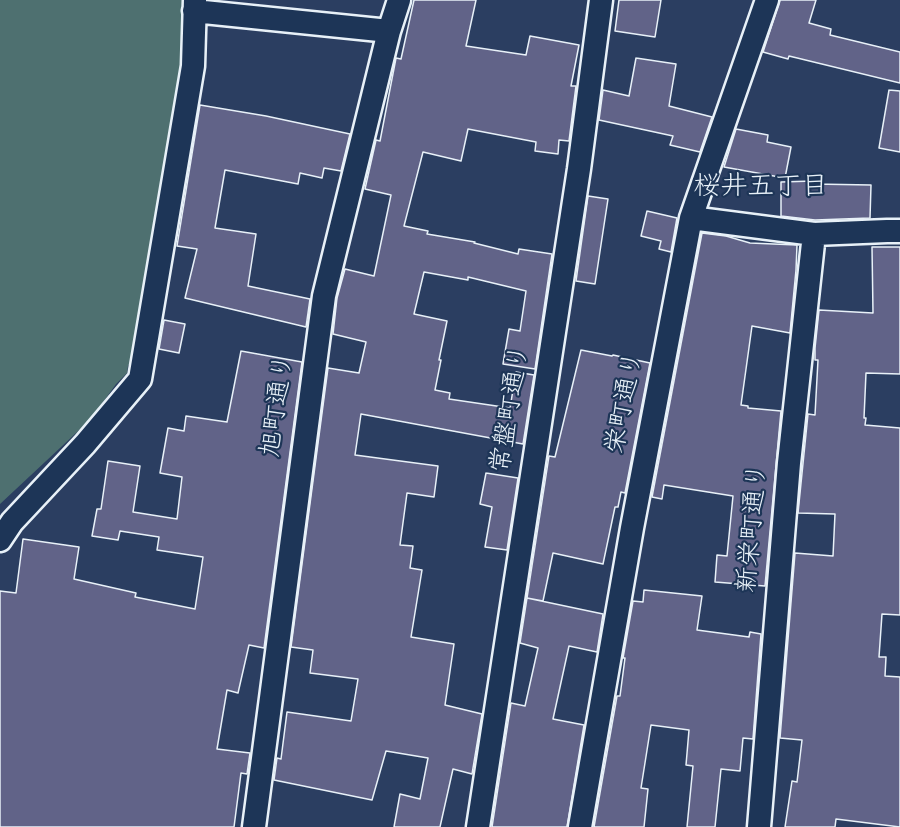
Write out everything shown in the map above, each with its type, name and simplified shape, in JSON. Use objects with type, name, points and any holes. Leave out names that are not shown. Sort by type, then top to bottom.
[{"type":"street","name":"旭町通り","points":[[254,827],[324,296],[389,31],[399,0]]},
{"type":"street","name":"常盤町通り","points":[[478,827],[579,169],[601,0]]},
{"type":"street","name":"栄町通り","points":[[580,827],[632,528],[691,218],[767,0]]},
{"type":"street","points":[[0,540],[12,522],[85,444],[140,379],[193,66],[194,5],[389,31]]},
{"type":"street","points":[[691,218],[814,234],[900,231]]},
{"type":"street","name":"新栄町通り","points":[[759,827],[789,463],[814,234]]},
{"type":"green space","points":[[0,0],[189,0],[182,75],[139,350],[128,366],[127,373],[116,384],[91,419],[0,504]]},
{"type":"building","points":[[414,0],[476,0],[466,46],[526,55],[530,36],[579,45],[571,86],[576,86],[569,141],[559,140],[558,154],[535,151],[536,142],[468,129],[461,161],[423,152],[404,226],[428,231],[427,234],[475,242],[518,254],[519,249],[552,254],[535,369],[503,364],[509,329],[520,331],[526,291],[468,277],[468,280],[424,272],[414,314],[447,321],[435,390],[450,393],[449,399],[510,408],[516,372],[534,375],[523,444],[361,414],[355,455],[438,466],[434,497],[407,493],[400,545],[413,546],[410,568],[422,570],[411,637],[454,644],[445,705],[482,714],[472,774],[453,769],[440,827],[394,827],[400,794],[420,799],[428,758],[386,751],[372,800],[274,780],[277,758],[281,759],[287,712],[351,721],[358,679],[310,673],[313,650],[291,647],[328,368],[359,373],[366,342],[333,334],[337,298],[345,269],[374,276],[391,195],[365,189],[376,140],[380,141],[396,58],[401,59]]},
{"type":"building","points":[[619,0],[661,0],[655,37],[615,31]]},
{"type":"building","points":[[780,0],[816,0],[809,23],[831,29],[830,35],[900,52],[900,83],[789,56],[788,59],[763,52]]},
{"type":"building","points":[[636,58],[676,64],[669,106],[712,117],[700,152],[670,145],[673,136],[599,120],[603,90],[629,96]]},
{"type":"building","points":[[889,90],[900,91],[900,152],[879,148]]},
{"type":"building","points":[[200,105],[350,134],[341,171],[324,168],[322,178],[300,173],[298,184],[225,170],[215,228],[256,234],[248,286],[310,299],[306,327],[185,298],[197,249],[177,246]]},
{"type":"building","points":[[736,129],[768,135],[767,142],[791,147],[785,178],[724,167]]},
{"type":"building","points":[[813,181],[813,184],[871,185],[870,218],[815,220],[781,216],[781,182]]},
{"type":"building","points":[[588,196],[608,199],[595,284],[576,281]]},
{"type":"building","points":[[647,211],[677,218],[671,252],[659,249],[661,241],[641,236]]},
{"type":"building","points":[[702,233],[726,236],[750,243],[797,245],[790,333],[752,326],[741,405],[748,406],[748,408],[781,411],[765,586],[715,582],[717,555],[727,556],[733,496],[664,485],[662,499],[652,497]]},
{"type":"building","points":[[872,247],[900,247],[900,374],[866,373],[864,418],[866,418],[865,425],[900,428],[900,615],[882,614],[879,657],[886,657],[885,676],[900,677],[900,827],[836,819],[835,827],[785,827],[792,781],[797,782],[802,740],[780,738],[795,553],[833,556],[835,514],[798,513],[808,414],[815,415],[818,360],[815,360],[815,348],[819,310],[873,313]]},
{"type":"building","points":[[164,320],[185,324],[179,353],[159,349]]},
{"type":"building","points":[[581,350],[650,363],[625,493],[621,492],[618,507],[615,507],[603,564],[553,553],[543,601],[527,598],[549,456],[555,457]]},
{"type":"building","points":[[241,351],[302,362],[264,648],[249,645],[238,693],[227,690],[217,749],[250,753],[247,774],[241,773],[234,827],[0,827],[0,591],[16,593],[23,539],[79,547],[74,579],[136,593],[135,597],[195,609],[203,557],[157,550],[159,537],[120,531],[118,540],[92,536],[97,509],[101,509],[108,461],[140,466],[133,512],[177,519],[182,477],[160,473],[168,428],[184,431],[186,416],[227,422]]},
{"type":"building","points":[[486,473],[518,478],[507,550],[485,547],[492,507],[480,504]]},
{"type":"building","points":[[644,590],[702,596],[697,630],[749,637],[750,632],[761,634],[753,739],[743,738],[740,771],[721,769],[715,827],[687,827],[693,766],[686,765],[689,730],[651,725],[641,788],[648,789],[644,827],[594,827],[617,696],[620,696],[625,658],[623,658],[633,601],[643,602]]},
{"type":"building","points":[[527,598],[603,614],[597,652],[569,646],[553,719],[584,725],[567,827],[492,827],[511,703],[525,706],[538,648],[520,643]]},
{"type":"district","name":"桜井五丁目","points":[[761,190]]}]
